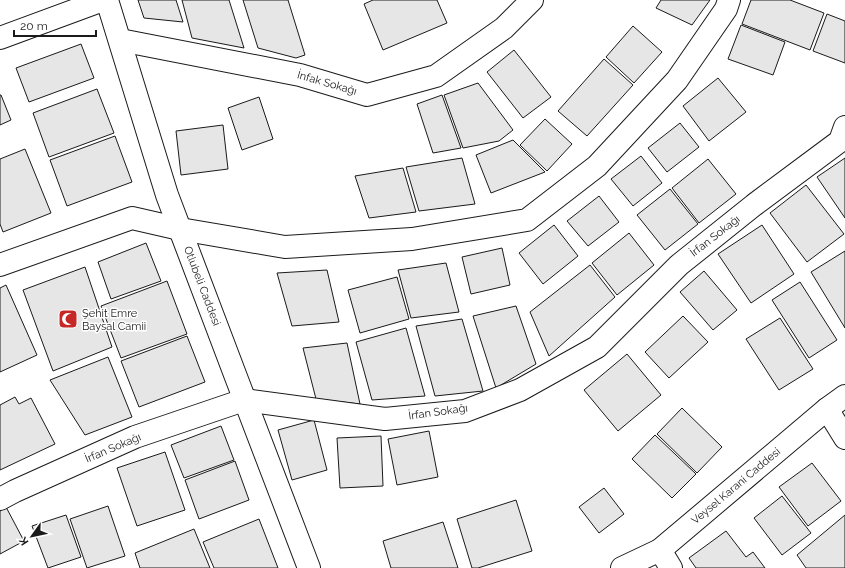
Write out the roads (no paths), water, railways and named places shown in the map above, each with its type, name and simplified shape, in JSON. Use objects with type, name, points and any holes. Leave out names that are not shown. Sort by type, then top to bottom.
[{"type":"street","points":[[0,38],[103,0]]},
{"type":"street","name":"Otlubeli Caddesi","points":[[107,0],[180,229],[309,568]]},
{"type":"street","name":"İnfak Sokağı","points":[[120,40],[300,75],[367,95],[436,76],[504,28],[532,0]]},
{"type":"street","points":[[0,265],[132,218],[180,229],[285,247],[412,239],[527,220],[597,166],[677,80],[726,9],[729,0]]},
{"type":"street","name":"İrfan Sokağı","points":[[0,499],[16,490],[135,437],[244,400],[385,419],[464,411],[520,390],[597,348],[679,265],[754,205],[840,141],[845,127]]},
{"type":"street","name":"Veysel Karani Caddesi","points":[[622,568],[665,559],[826,409],[845,396]]},
{"type":"street","points":[[826,409],[845,438]]},
{"type":"place","name":"Şehit Emre Baysal Camii","points":[[68,319]]}]
